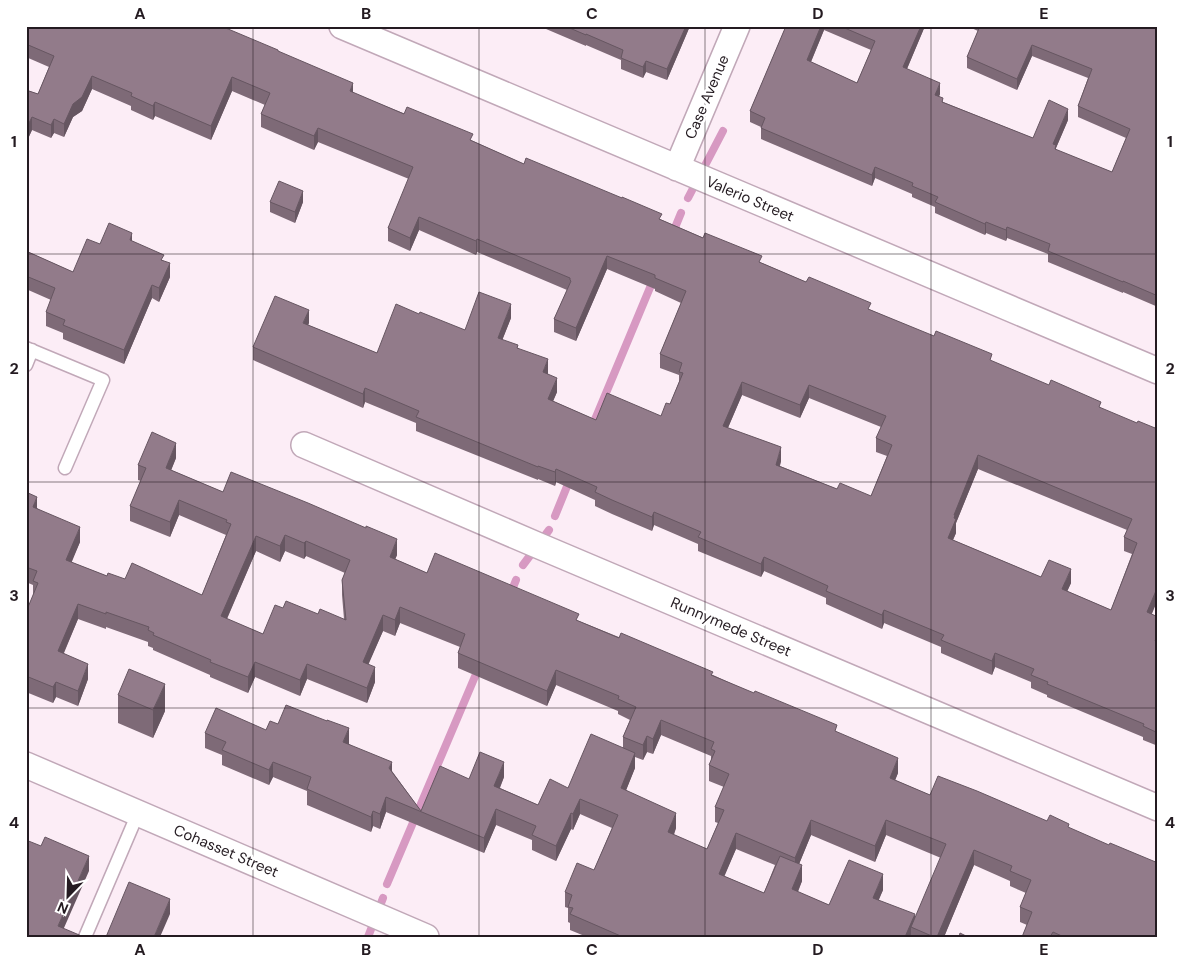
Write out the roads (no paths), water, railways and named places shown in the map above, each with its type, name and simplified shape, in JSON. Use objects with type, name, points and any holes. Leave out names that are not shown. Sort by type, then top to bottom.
[{"type":"street","name":"Valerio Street","points":[[342,26],[1158,371]]},
{"type":"street","name":"Case Avenue","points":[[677,168],[737,26]]},
{"type":"street","name":"Runnymede Street","points":[[304,445],[1158,808]]},
{"type":"street","name":"Cohasset Street","points":[[26,765],[426,937]]},
{"type":"lane","points":[[26,365],[29,349],[103,380],[65,468]]},
{"type":"lane","points":[[85,937],[138,813]]},
{"type":"waterway","points":[[688,198],[723,131]]},
{"type":"waterway","points":[[672,235],[681,213]]},
{"type":"waterway","points":[[591,429],[654,278]]},
{"type":"waterway","points":[[555,516],[570,479]]},
{"type":"waterway","points":[[523,565],[549,530]]},
{"type":"waterway","points":[[510,595],[516,580]]},
{"type":"waterway","points":[[387,884],[479,667]]},
{"type":"waterway","points":[[368,937],[383,898]]}]
